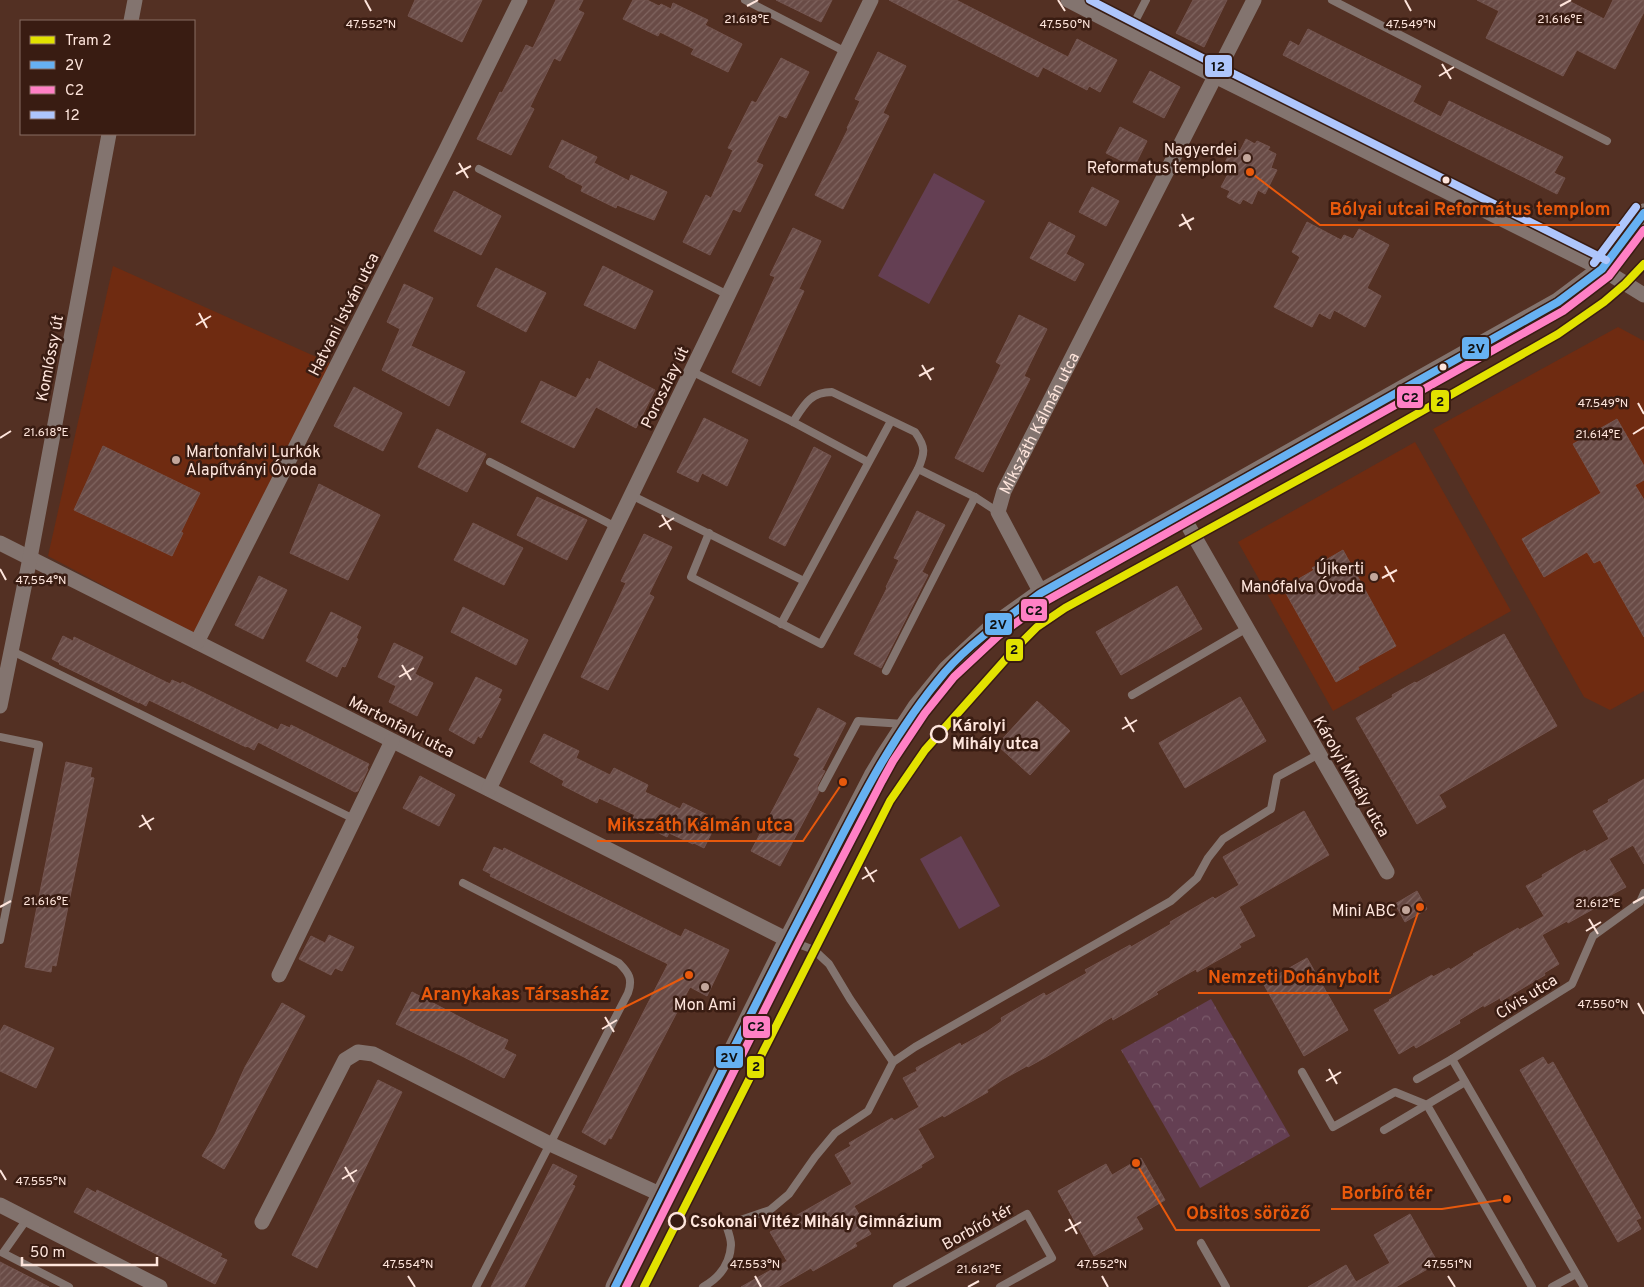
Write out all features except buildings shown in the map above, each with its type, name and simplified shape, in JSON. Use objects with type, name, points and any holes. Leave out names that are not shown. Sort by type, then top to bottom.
[{"type":"street","points":[[131,20],[135,0]]},
{"type":"street","name":"Hatvani István utca","points":[[197,642],[520,0]]},
{"type":"street","name":"Poroszlay út","points":[[489,789],[871,0]]},
{"type":"street","points":[[1068,0],[1602,269],[1644,295]]},
{"type":"street","name":"Mikszáth Kálmán utca","points":[[1041,593],[998,512],[1004,491],[1254,0]]},
{"type":"street","name":"Komlóssy út","points":[[0,706],[30,558],[109,135]]},
{"type":"street","points":[[615,1287],[788,940],[873,776],[906,724],[947,670],[992,628],[1041,593],[1558,302],[1602,269],[1644,213]]},
{"type":"street","name":"Károlyi Mihály utca","points":[[1182,515],[1387,872]]},
{"type":"street","name":"Martonfalvi utca","points":[[0,543],[788,940]]},
{"type":"street","points":[[279,975],[392,741]]},
{"type":"street","points":[[262,1222],[345,1060],[358,1052],[373,1054],[550,1144],[662,1195]]},
{"type":"street","points":[[0,1204],[160,1287]]},
{"type":"lane","points":[[745,0],[846,52]]},
{"type":"lane","points":[[1130,31],[1146,0]]},
{"type":"lane","points":[[1332,0],[1607,141]]},
{"type":"lane","points":[[479,169],[728,295]]},
{"type":"lane","points":[[691,371],[868,462]]},
{"type":"lane","points":[[709,533],[690,577],[821,644],[918,469],[923,456],[921,440],[915,432],[832,392],[822,392],[806,402],[793,422]]},
{"type":"lane","points":[[781,624],[891,420]]},
{"type":"lane","points":[[490,462],[616,527]]},
{"type":"lane","points":[[918,469],[975,497],[998,512]]},
{"type":"lane","points":[[631,495],[804,581]]},
{"type":"lane","points":[[886,671],[975,497]]},
{"type":"lane","points":[[1132,695],[1247,628]]},
{"type":"lane","points":[[12,651],[354,818]]},
{"type":"lane","points":[[822,788],[858,722],[906,724]]},
{"type":"lane","points":[[0,737],[39,745],[0,940]]},
{"type":"lane","points":[[703,1287],[711,1283],[726,1267],[730,1245],[726,1225],[770,1210],[789,1194],[815,1157],[835,1133],[868,1111],[893,1062],[915,1047],[1171,901],[1197,878],[1208,858],[1223,839],[1271,809],[1277,778],[1319,754]]},
{"type":"lane","points":[[463,883],[619,963],[627,971],[631,983],[628,993],[476,1287]]},
{"type":"lane","name":"Cívis utca","points":[[1417,1079],[1572,984],[1593,936],[1640,902],[1644,892]]},
{"type":"lane","points":[[788,940],[814,950],[830,964],[850,999],[893,1062]]},
{"type":"lane","points":[[1452,1058],[1584,1287]]},
{"type":"lane","points":[[1302,1072],[1333,1127],[1396,1092],[1426,1106],[1532,1287]]},
{"type":"lane","points":[[1384,1130],[1465,1082]]},
{"type":"lane","name":"Borbíró tér","points":[[897,1287],[1027,1214],[1052,1258],[1000,1287]]},
{"type":"lane","points":[[27,1219],[3,1254],[69,1287]]},
{"type":"lane","points":[[1201,1243],[1226,1287]]},
{"type":"lane","points":[[1552,1287],[1576,1274]]},
{"type":"shaded area","name":"Martonfalvi Lurkók Alapítványi Óvoda","points":[[113,266],[332,364],[194,634],[48,556]]},
{"type":"shaded area","points":[[1618,327],[1644,341],[1644,691],[1610,710],[1584,697],[1433,429]]},
{"type":"shaded area","name":"Újkerti Manófalva Óvoda","points":[[1415,442],[1511,611],[1333,711],[1238,542]]},
{"type":"green space","points":[[934,173],[985,201],[929,304],[878,276]]},
{"type":"green space","points":[[961,836],[1000,906],[959,929],[920,859]]},
{"type":"green space","points":[[1211,999],[1290,1136],[1200,1188],[1121,1050]]},
{"type":"tram line","name":"2","points":[[644,1287],[890,801],[925,750],[1013,651],[1037,627],[1065,608],[1362,445],[1558,334],[1604,302],[1644,264]]},
{"type":"transit line","name":"12","points":[[1090,0],[1606,260]]},
{"type":"transit line","name":"12","points":[[1594,263],[1636,207]]},
{"type":"transit line","name":"2V","points":[[615,1287],[759,998],[870,783],[905,726],[945,672],[991,630],[1041,593],[1558,302],[1602,269],[1644,213]]},
{"type":"transit line","name":"C2","points":[[626,1287],[797,945],[882,781],[925,713],[954,677],[998,636],[1046,601],[1563,311],[1609,276],[1644,230]]},
{"type":"place","name":"Nagyerdei Reformatus templom","points":[[1247,158]]},
{"type":"place","name":"Bólyai utcai Református templom","points":[[1250,172]]},
{"type":"place","name":"Martonfalvi Lurkók Alapítványi Óvoda","points":[[176,460]]},
{"type":"place","name":"Újkerti Manófalva Óvoda","points":[[1374,577]]},
{"type":"place","name":"Károlyi Mihály utca","points":[[939,734]]},
{"type":"place","name":"Mikszáth Kálmán utca","points":[[843,782]]},
{"type":"place","name":"Nemzeti Dohánybolt","points":[[1420,907]]},
{"type":"place","name":"Mini ABC","points":[[1406,910]]},
{"type":"place","name":"Aranykakas Társasház","points":[[689,975]]},
{"type":"place","name":"Mon Ami","points":[[705,987]]},
{"type":"place","name":"Obsitos söröző","points":[[1136,1163]]},
{"type":"place","name":"Borbíró tér","points":[[1507,1199]]},
{"type":"place","name":"Csokonai Vitéz Mihály Gimnázium","points":[[677,1221]]}]
